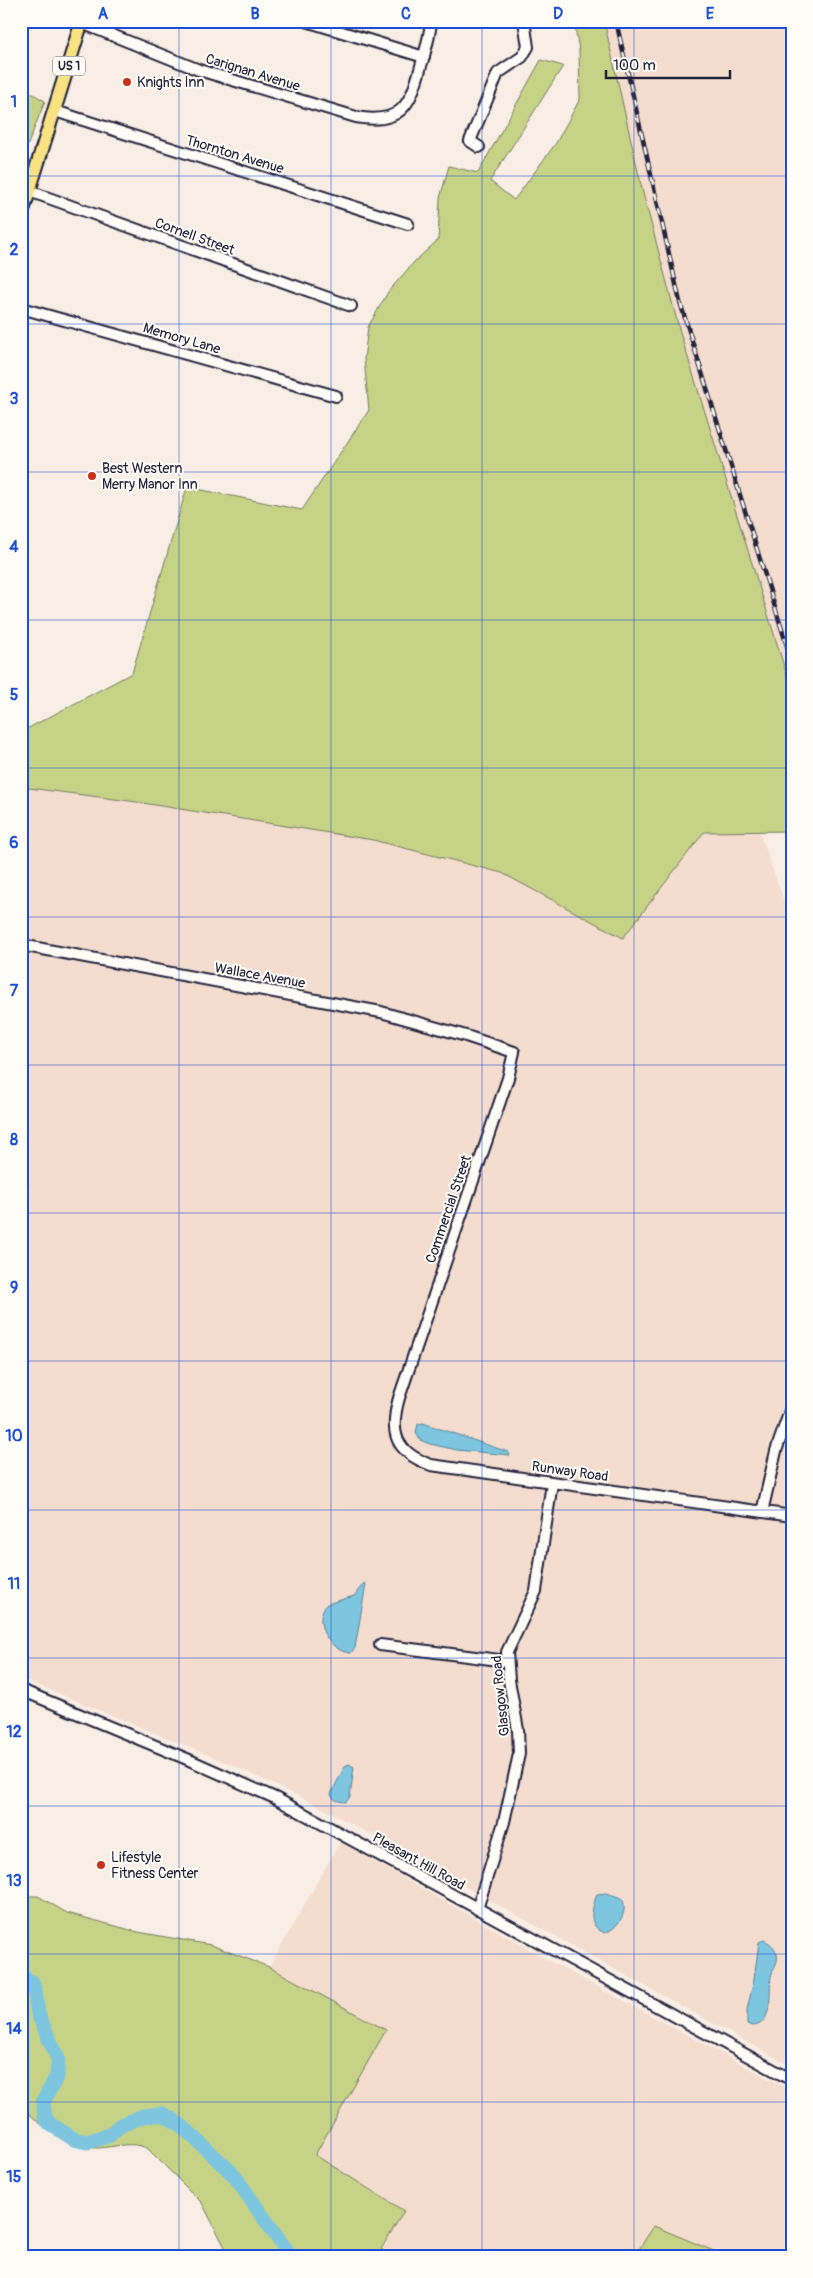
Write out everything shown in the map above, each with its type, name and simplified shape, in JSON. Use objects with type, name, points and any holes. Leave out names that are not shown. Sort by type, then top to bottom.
[{"type":"main road","name":"US 1","points":[[21,217],[25,190],[55,111],[82,22]]},
{"type":"street","points":[[306,21],[424,57],[431,21]]},
{"type":"street","points":[[479,147],[470,141],[498,74],[522,57],[528,47],[524,21]]},
{"type":"street","name":"Carignan Avenue","points":[[82,22],[200,70],[371,120],[386,119],[404,107],[412,95],[424,57]]},
{"type":"street","name":"Thornton Avenue","points":[[55,111],[408,224]]},
{"type":"street","name":"Cornell Street","points":[[25,190],[351,306]]},
{"type":"street","name":"Memory Lane","points":[[21,308],[336,396]]},
{"type":"street","name":"Wallace Avenue","points":[[21,945],[381,1012],[490,1043]]},
{"type":"street","name":"Commercial Street","points":[[399,1398],[508,1078],[514,1052],[490,1043]]},
{"type":"street","name":"Runway Road","points":[[399,1398],[394,1420],[395,1433],[402,1448],[416,1459],[431,1465],[792,1516]]},
{"type":"street","points":[[762,1512],[776,1452],[792,1405]]},
{"type":"street","name":"Glasgow Road","points":[[477,1909],[504,1822],[518,1754],[518,1730],[507,1661],[509,1647],[536,1591],[552,1482]]},
{"type":"street","points":[[380,1645],[507,1661]]},
{"type":"street","name":"Pleasant Hill Road","points":[[21,1690],[188,1759],[275,1798],[792,2080]]},
{"type":"shaded area","points":[[595,21],[792,21],[792,793]]},
{"type":"shaded area","points":[[742,783],[792,923],[792,2067],[317,1805],[232,1765],[21,1678],[21,1280],[30,1189],[21,1188],[21,787],[130,801],[373,840],[502,873],[623,938]]},
{"type":"shaded area","points":[[340,1842],[557,1965],[792,2091],[792,2257],[728,2257],[654,2226],[634,2257],[393,2257],[381,2250],[404,2211],[315,2155],[386,2030],[269,1967]]},
{"type":"green space","points":[[574,21],[604,21],[642,189],[680,332],[792,692],[792,831],[704,832],[623,938],[502,873],[373,840],[130,801],[21,787],[21,732],[132,673],[187,487],[302,510],[369,410],[364,359],[368,327],[388,292],[414,262],[438,240],[440,198],[449,166],[478,173],[541,60],[563,66],[490,181],[514,200],[556,143],[580,99],[579,50]]},
{"type":"green space","points":[[21,87],[45,101],[21,162]]},
{"type":"green space","points":[[38,1896],[67,1913],[138,1932],[211,1945],[269,1967],[386,2030],[315,2155],[404,2211],[381,2249],[393,2257],[230,2257],[202,2203],[147,2148],[135,2145],[98,2148],[75,2145],[47,2129],[21,2107],[21,1898]]},
{"type":"green space","points":[[654,2226],[728,2257],[634,2257]]},
{"type":"water","points":[[423,1423],[508,1452],[510,1455],[457,1450],[430,1444],[420,1440],[416,1433],[418,1424]]},
{"type":"water","points":[[364,1583],[366,1584],[355,1648],[351,1653],[343,1651],[330,1642],[322,1627],[321,1619],[327,1604],[354,1596]]},
{"type":"water","points":[[349,1764],[354,1767],[350,1797],[346,1802],[339,1801],[333,1798],[331,1794],[345,1766]]},
{"type":"water","points":[[606,1893],[622,1898],[624,1909],[618,1923],[605,1933],[595,1926],[592,1911],[597,1894]]},
{"type":"water","points":[[764,1940],[775,1949],[777,1960],[771,1976],[767,2014],[759,2024],[752,2026],[747,2024],[747,2010],[754,1979],[759,1942]]},
{"type":"waterway","points":[[21,1977],[32,1982],[38,2014],[58,2059],[57,2076],[43,2102],[45,2117],[50,2124],[74,2139],[87,2142],[110,2135],[119,2126],[143,2116],[162,2114],[170,2118],[183,2127],[234,2175],[291,2257]]},
{"type":"railway","points":[[616,21],[680,302],[792,662]]},
{"type":"place","name":"Knights Inn","points":[[127,82]]},
{"type":"place","name":"Best Western Merry Manor Inn","points":[[92,476]]},
{"type":"place","name":"Lifestyle Fitness Center","points":[[101,1865]]}]
